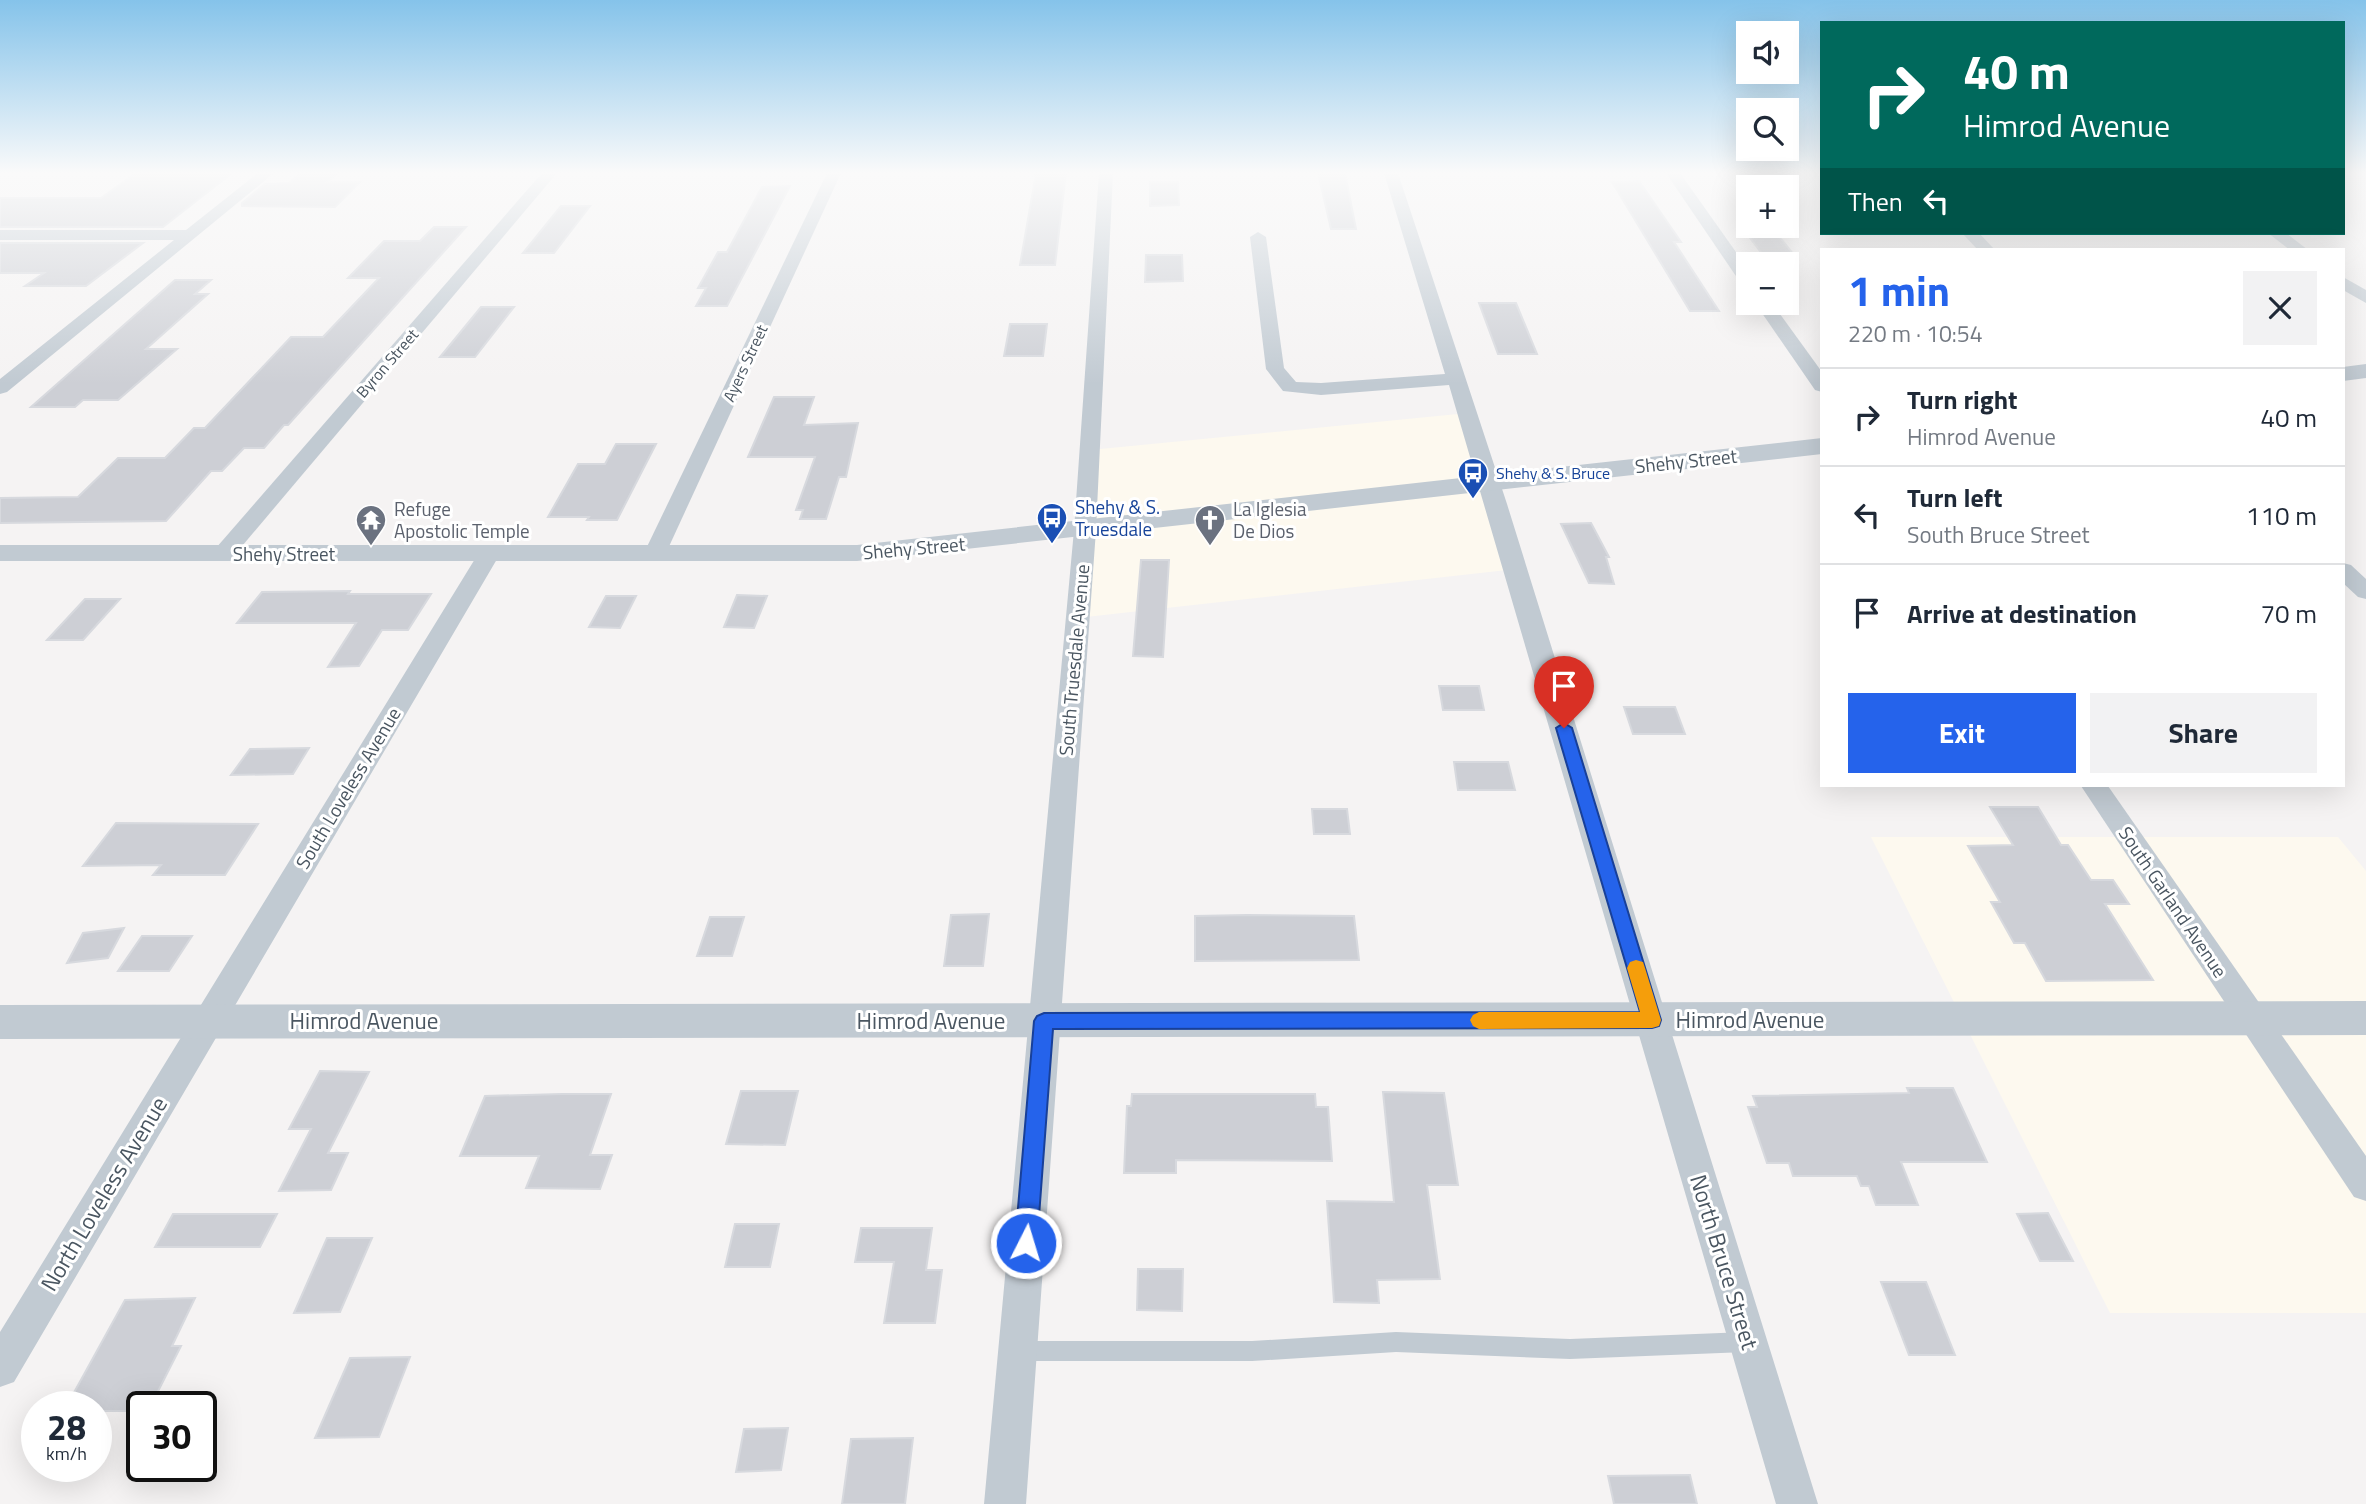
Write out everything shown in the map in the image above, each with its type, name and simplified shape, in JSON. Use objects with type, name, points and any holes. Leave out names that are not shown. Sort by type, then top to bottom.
[{"type":"street","points":[[0,388],[180,243]]},
{"type":"street","name":"Byron Street","points":[[224,554],[490,243]]},
{"type":"street","name":"Ayers Street","points":[[655,553],[801,243]]},
{"type":"street","name":"South Truesdale Avenue","points":[[1044,1021],[1085,530],[1102,243]]},
{"type":"street","points":[[1259,243],[1275,369],[1290,387],[1321,389],[1455,379]]},
{"type":"street","name":"North Bruce Street","points":[[1413,243],[1490,484],[1797,1504]]},
{"type":"street","points":[[1721,243],[1736,264]]},
{"type":"street","points":[[2345,283],[2366,298]]},
{"type":"street","points":[[1772,315],[1820,383]]},
{"type":"street","points":[[0,369],[24,369]]},
{"type":"street","points":[[2345,374],[2366,371]]},
{"type":"street","name":"Shehy Street","points":[[0,553],[858,554],[1820,446]]},
{"type":"street","name":"South Loveless Avenue","points":[[207,1021],[489,554]]},
{"type":"street","points":[[2345,572],[2366,592]]},
{"type":"street","name":"South Garland Avenue","points":[[2095,787],[2252,1018]]},
{"type":"street","points":[[2252,1018],[2366,1185]]},
{"type":"street","name":"Himrod Avenue","points":[[0,1021],[2366,1018]]},
{"type":"street","name":"North Loveless Avenue","points":[[0,1367],[207,1021]]},
{"type":"street","points":[[1005,1504],[1044,1021]]},
{"type":"lane","points":[[1017,1351],[1252,1351],[1396,1342],[1570,1349],[1748,1342]]},
{"type":"shaded area","points":[[1468,413],[1516,569],[1077,618],[1090,450]]},
{"type":"shaded area","points":[[1871,837],[2338,837],[2366,871],[2366,1313],[2110,1313]]},
{"type":"building","points":[[0,243],[143,243],[86,286],[25,286],[44,273],[0,273]]},
{"type":"building","points":[[382,243],[451,243],[288,425],[284,425],[264,448],[244,448],[222,471],[211,471],[166,521],[0,523],[0,498],[78,497],[118,458],[165,458],[194,428],[205,428],[291,337],[323,337],[379,278],[348,278]]},
{"type":"building","points":[[531,243],[562,243],[554,253],[523,253]]},
{"type":"building","points":[[732,243],[760,243],[727,306],[696,306],[706,288],[698,288],[718,252],[727,252]]},
{"type":"building","points":[[1024,243],[1058,243],[1055,265],[1020,265]]},
{"type":"building","points":[[1649,243],[1675,243],[1719,311],[1690,311]]},
{"type":"building","points":[[1754,243],[1785,243],[1792,252],[1761,252]]},
{"type":"building","points":[[1146,255],[1182,255],[1183,281],[1145,282]]},
{"type":"building","points":[[175,280],[211,280],[195,294],[208,294],[146,349],[177,349],[118,400],[83,400],[75,407],[31,407]]},
{"type":"building","points":[[1479,303],[1516,303],[1537,354],[1498,354]]},
{"type":"building","points":[[481,307],[514,307],[475,357],[440,357]]},
{"type":"building","points":[[1010,324],[1047,324],[1043,356],[1004,356]]},
{"type":"building","points":[[774,397],[814,397],[804,425],[858,423],[846,477],[839,477],[826,519],[800,519],[803,510],[796,510],[815,457],[748,457]]},
{"type":"building","points":[[616,444],[656,444],[617,520],[548,517],[578,464],[605,464]]},
{"type":"building","points":[[1591,523],[1609,557],[1606,557],[1614,584],[1589,583],[1561,524]]},
{"type":"building","points":[[1141,560],[1169,560],[1163,657],[1133,656]]},
{"type":"building","points":[[350,591],[348,594],[431,594],[408,630],[382,630],[359,666],[328,667],[356,623],[237,623],[262,592]]},
{"type":"building","points":[[737,595],[767,596],[754,628],[724,627]]},
{"type":"building","points":[[606,596],[636,596],[620,628],[589,627]]},
{"type":"building","points":[[85,599],[120,599],[83,640],[47,640]]},
{"type":"building","points":[[1439,686],[1479,686],[1484,710],[1443,710]]},
{"type":"building","points":[[1624,707],[1675,707],[1685,734],[1633,734]]},
{"type":"building","points":[[309,748],[293,774],[231,775],[250,749]]},
{"type":"building","points":[[1454,762],[1508,762],[1515,790],[1458,790]]},
{"type":"building","points":[[1990,807],[2038,807],[2061,845],[2068,845],[2091,880],[2113,880],[2129,904],[2105,904],[2153,980],[2046,981],[2025,943],[2014,943],[1991,902],[2000,902],[1968,846],[2013,845]]},
{"type":"building","points":[[1312,809],[1347,809],[1350,834],[1314,834]]},
{"type":"building","points":[[116,823],[258,824],[225,875],[153,875],[161,865],[83,866]]},
{"type":"building","points":[[989,914],[983,966],[944,966],[951,915]]},
{"type":"building","points":[[1195,916],[1354,916],[1359,960],[1195,961]]},
{"type":"building","points":[[710,917],[744,917],[732,956],[697,956]]},
{"type":"building","points":[[124,928],[108,958],[67,963],[83,933]]},
{"type":"building","points":[[142,936],[192,936],[169,971],[118,971]]},
{"type":"building","points":[[320,1071],[369,1072],[328,1153],[348,1153],[331,1190],[279,1191],[311,1129],[289,1129]]},
{"type":"building","points":[[1907,1088],[1953,1088],[1987,1162],[1901,1162],[1918,1205],[1876,1205],[1869,1186],[1861,1186],[1857,1176],[1793,1176],[1789,1163],[1767,1163],[1748,1107],[1757,1107],[1753,1096],[1909,1093]]},
{"type":"building","points":[[741,1091],[798,1091],[785,1145],[726,1144]]},
{"type":"building","points":[[1383,1092],[1444,1093],[1458,1185],[1427,1185],[1440,1279],[1377,1280],[1379,1303],[1334,1302],[1327,1201],[1394,1202]]},
{"type":"building","points":[[611,1094],[590,1155],[612,1155],[600,1189],[526,1188],[539,1156],[460,1156],[485,1096]]},
{"type":"building","points":[[1132,1094],[1315,1094],[1316,1107],[1328,1107],[1332,1161],[1176,1160],[1176,1173],[1124,1173],[1127,1106],[1131,1106]]},
{"type":"building","points":[[2048,1213],[2073,1261],[2040,1261],[2017,1214]]},
{"type":"building","points":[[173,1214],[277,1214],[260,1247],[155,1247]]},
{"type":"building","points":[[735,1224],[779,1224],[770,1267],[725,1267]]},
{"type":"building","points":[[861,1228],[932,1228],[926,1270],[942,1270],[935,1323],[884,1323],[894,1262],[855,1262]]},
{"type":"building","points":[[327,1238],[372,1238],[340,1312],[294,1313]]},
{"type":"building","points":[[1138,1269],[1183,1269],[1182,1311],[1137,1310]]},
{"type":"building","points":[[1881,1282],[1926,1282],[1955,1355],[1909,1355]]},
{"type":"building","points":[[195,1298],[172,1346],[181,1346],[158,1391],[126,1391],[126,1411],[112,1411],[112,1391],[75,1391],[125,1300]]},
{"type":"building","points":[[410,1357],[379,1437],[315,1438],[350,1358]]},
{"type":"building","points":[[788,1428],[781,1470],[736,1472],[744,1429]]},
{"type":"building","points":[[913,1438],[905,1504],[842,1504],[851,1439]]},
{"type":"building","points":[[1690,1475],[1697,1504],[1614,1504],[1608,1476]]},
{"type":"slow traffic","points":[[1479,1020],[1652,1020],[1636,968]]},
{"type":"place","name":"Shehy & S. Bruce","points":[[1473,500]]},
{"type":"place","name":"Shehy & S. Truesdale","points":[[1052,545]]},
{"type":"place","name":"Refuge Apostolic Temple","points":[[371,547]]},
{"type":"place","name":"La Iglesia De Dios","points":[[1210,547]]},
{"type":"route","points":[[1026,1243],[1044,1021],[1652,1020],[1564,728]]}]
